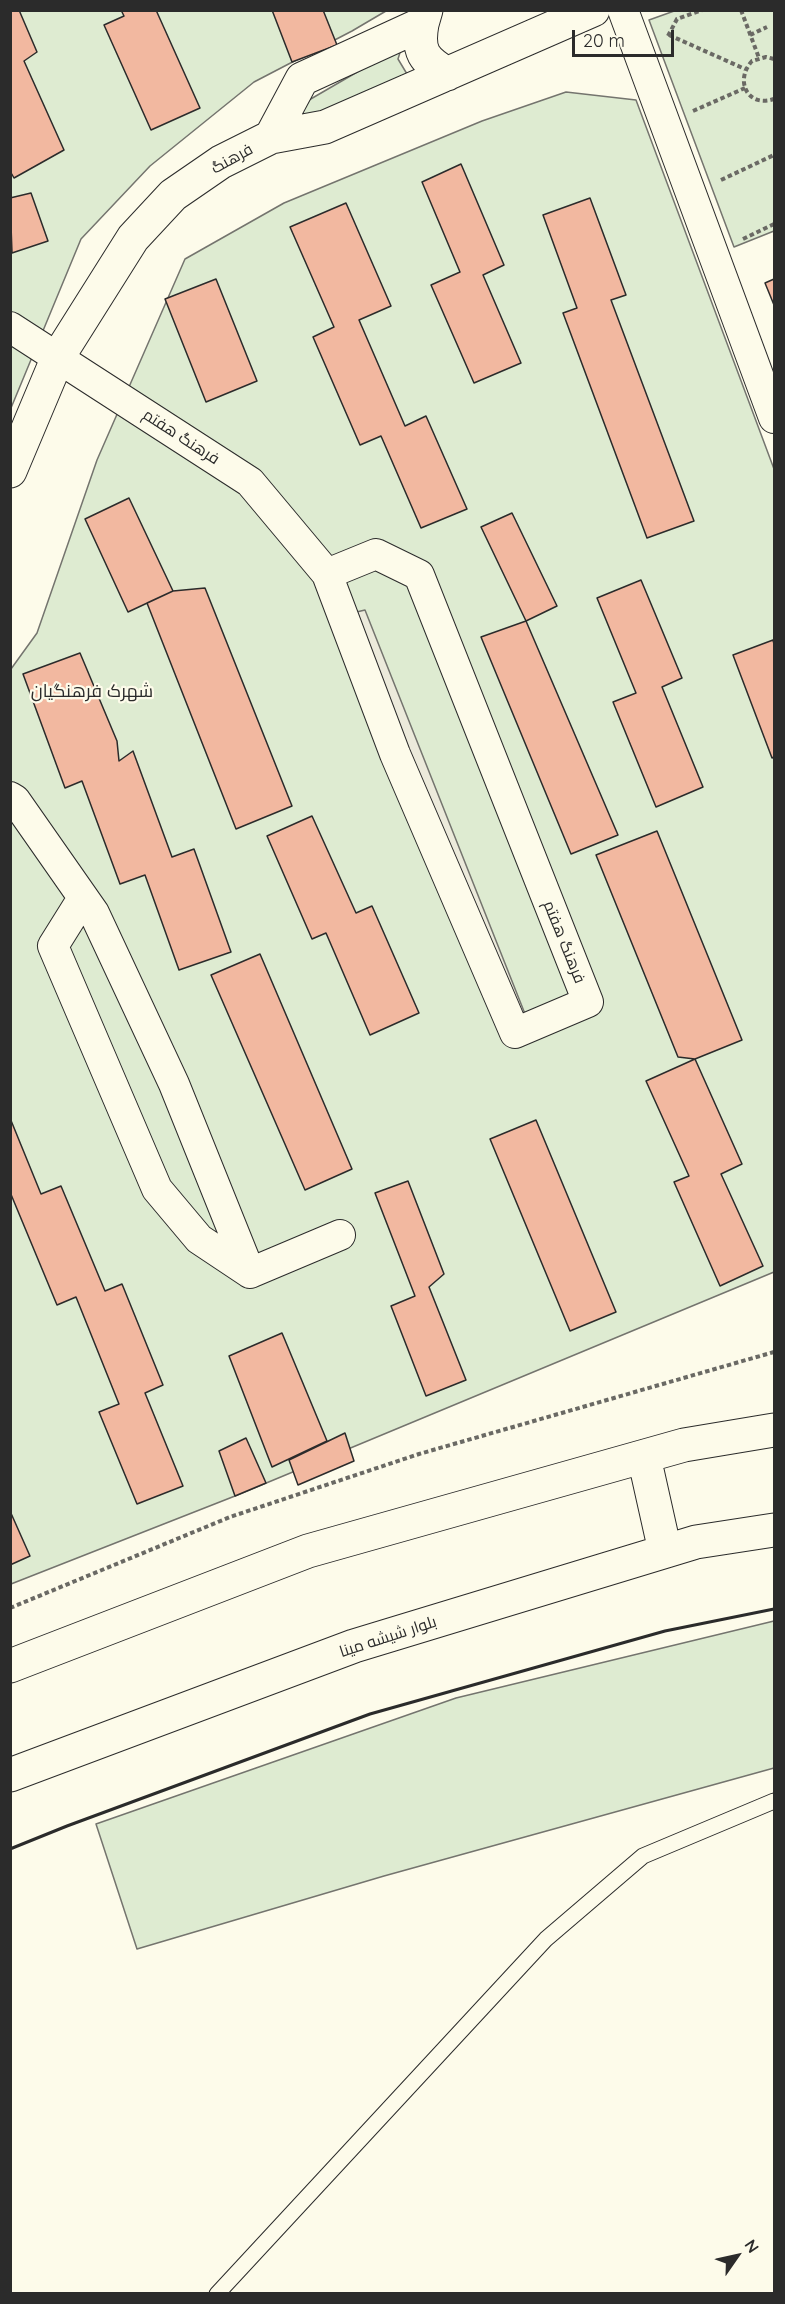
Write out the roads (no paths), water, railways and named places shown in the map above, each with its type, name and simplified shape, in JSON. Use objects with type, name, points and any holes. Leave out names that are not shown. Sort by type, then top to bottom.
[{"type":"main road","name":"فرهنگ","points":[[10,471],[58,357],[133,238],[173,195],[222,162],[271,137],[325,127],[593,10]]},
{"type":"main road","points":[[424,17],[419,40],[422,53],[429,63],[447,74]]},
{"type":"main road","points":[[271,137],[302,79],[424,17]]},
{"type":"main road","points":[[10,1666],[308,1551],[684,1445],[774,1430]]},
{"type":"main road","points":[[644,1457],[665,1551]]},
{"type":"main road","name":"بلوار شیشه مینا","points":[[10,1775],[354,1646],[696,1542],[774,1530]]},
{"type":"street","points":[[623,10],[774,418]]},
{"type":"street","name":"فرهنگ هفتم","points":[[10,327],[250,482],[327,574],[395,754],[515,1033],[588,1002],[419,575],[375,554],[327,574]]},
{"type":"street","points":[[10,797],[15,800],[94,913],[174,1084],[250,1273]]},
{"type":"street","points":[[83,898],[52,946],[157,1189],[199,1239],[250,1273]]},
{"type":"street","points":[[250,1273],[340,1234]]},
{"type":"lane","points":[[217,2294],[546,1939],[643,1856],[774,1801]]},
{"type":"district","name":"شهرک فرهنگیان","points":[[92,692]]}]
